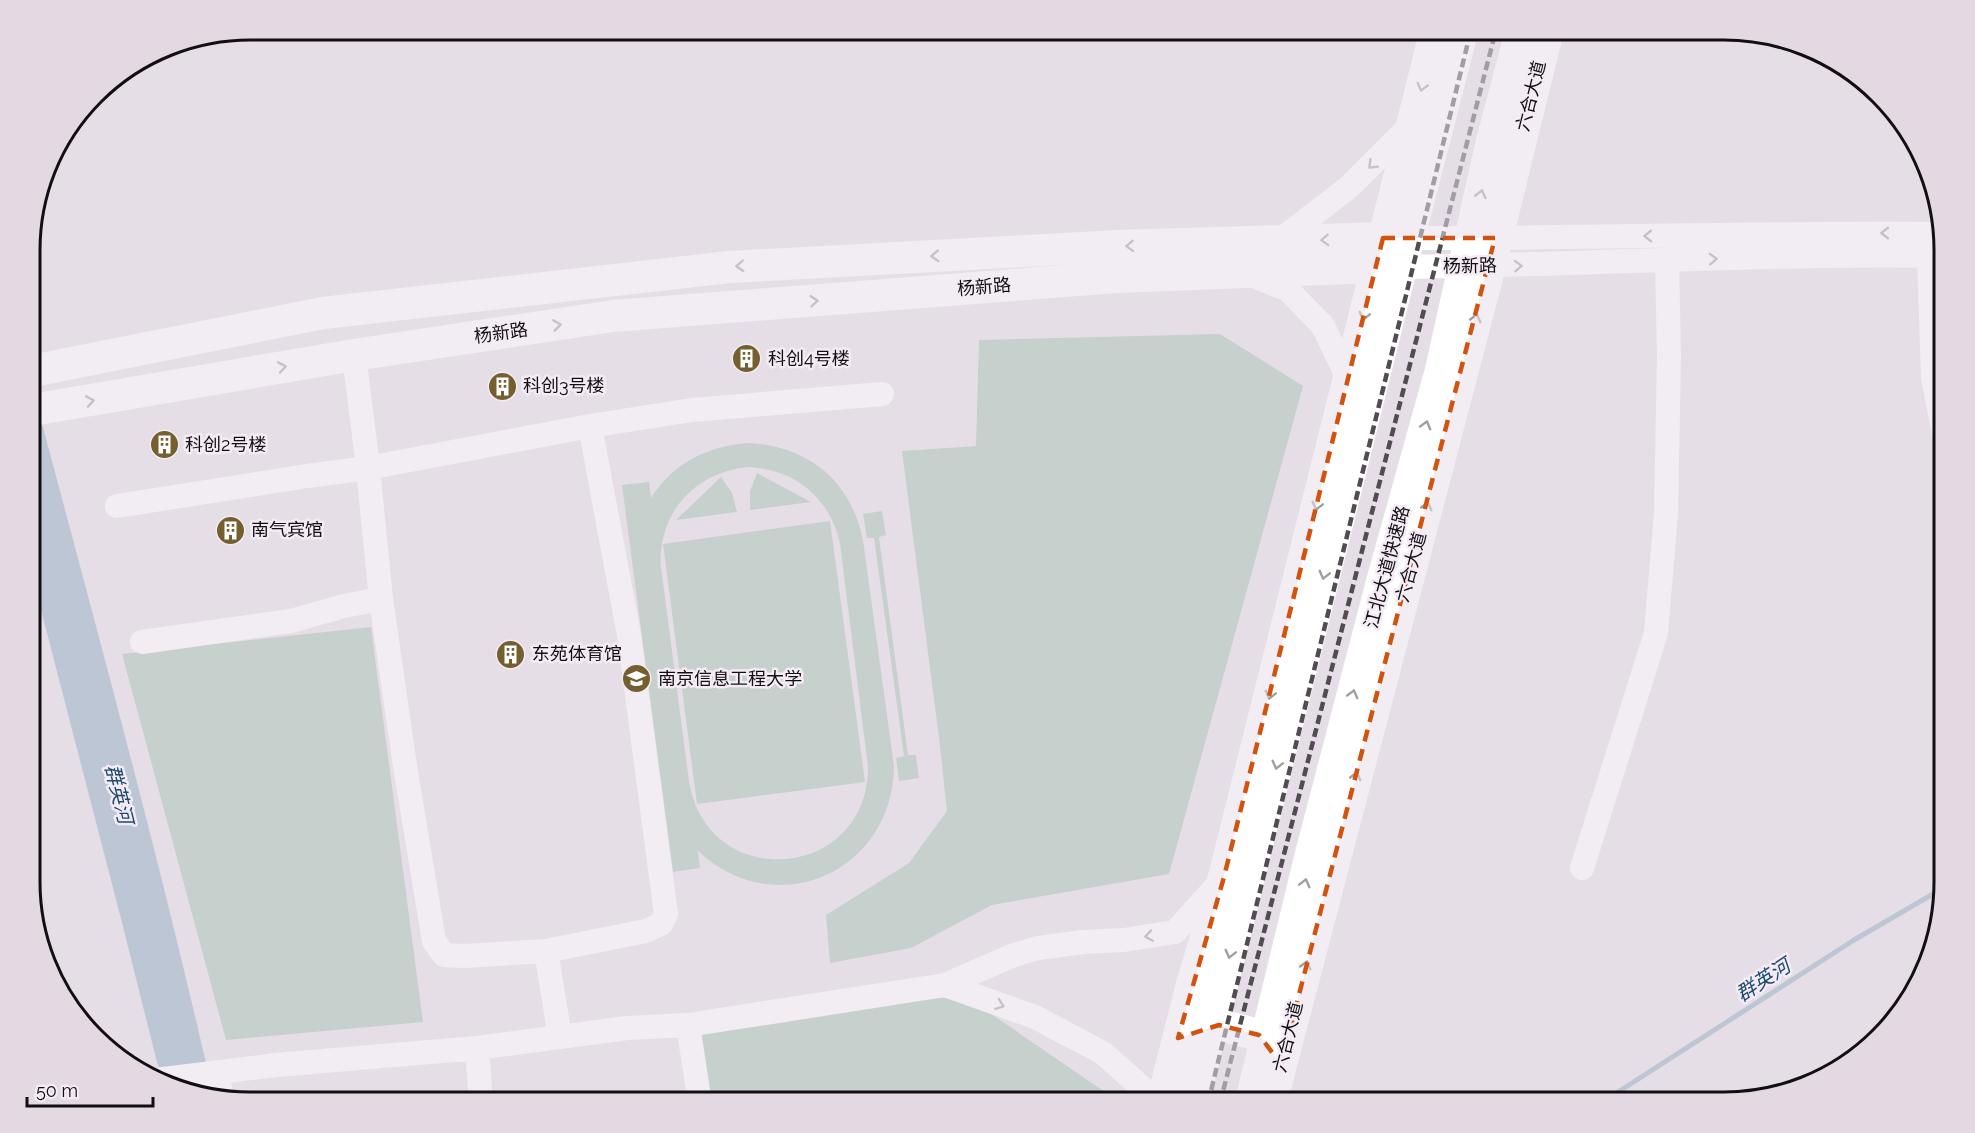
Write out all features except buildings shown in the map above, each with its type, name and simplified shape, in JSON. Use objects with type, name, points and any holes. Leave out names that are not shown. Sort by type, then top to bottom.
[{"type":"highway","points":[[1195,1092],[1459,40]]},
{"type":"highway","name":"江北大道快速路","points":[[1254,1092],[1314,844],[1379,595],[1441,372],[1492,143],[1519,40]]},
{"type":"main road","points":[[1163,1092],[1224,877],[1433,40]]},
{"type":"main road","name":"六合大道","points":[[1274,1092],[1545,40]]},
{"type":"main road","name":"杨新路","points":[[40,368],[323,313],[729,267],[1119,246],[1279,241],[1380,253]]},
{"type":"main road","name":"杨新路","points":[[40,409],[354,355],[613,316],[1116,277],[1241,272],[1380,253]]},
{"type":"main road","points":[[1179,1038],[1219,1025],[1259,1035],[1281,1064]]},
{"type":"street","points":[[1279,241],[1349,187],[1413,123]]},
{"type":"street","name":"杨新路","points":[[1380,253],[1492,252],[1806,232],[1934,234]]},
{"type":"street","name":"杨新路","points":[[1492,252],[1667,261],[1806,256],[1934,256]]},
{"type":"street","points":[[1582,868],[1656,633],[1666,513],[1669,356],[1667,261]]},
{"type":"street","points":[[1241,272],[1288,290],[1323,326],[1348,378]]},
{"type":"street","points":[[1934,347],[1934,383]]},
{"type":"street","points":[[354,355],[381,598],[405,766],[434,941],[444,955],[546,951],[646,931],[661,924],[666,914],[629,635],[590,426]]},
{"type":"street","points":[[117,506],[368,468],[590,426],[692,410],[882,394]]},
{"type":"street","points":[[142,642],[291,621],[381,598]]},
{"type":"street","points":[[174,1078],[477,1048],[627,1028],[688,1025],[945,985],[1014,955],[1038,948],[1124,940],[1175,932],[1224,877]]},
{"type":"street","points":[[546,951],[560,1036]]},
{"type":"street","points":[[945,985],[1035,1017],[1103,1053],[1147,1092]]},
{"type":"street","points":[[688,1025],[698,1092]]},
{"type":"street","points":[[477,1048],[480,1092]]},
{"type":"street","points":[[217,1072],[220,1090]]},
{"type":"highlighted area","points":[[1383,238],[1495,238],[1281,1064],[1259,1035],[1219,1025],[1178,1038],[1224,877]]},
{"type":"green space","points":[[1220,334],[1303,386],[1169,874],[992,905],[911,948],[830,963],[826,915],[909,863],[947,811],[902,451],[976,446],[979,340]]},
{"type":"green space","points":[[748,443],[790,451],[824,470],[849,500],[863,540],[894,766],[888,803],[874,834],[852,859],[825,876],[794,884],[761,883],[729,873],[698,851],[700,868],[673,872],[622,485],[649,482],[651,498],[670,475],[693,458],[733,445]],"holes":[[[750,467],[782,474],[808,489],[819,500],[835,528],[840,544],[868,767],[861,805],[843,833],[816,851],[785,859],[754,856],[725,843],[702,818],[689,781],[661,567],[661,547],[666,529],[673,513],[684,498],[697,486],[731,470]]]},
{"type":"green space","points":[[757,473],[811,502],[750,510],[750,491]]},
{"type":"green space","points":[[721,477],[732,493],[737,512],[676,520]]},
{"type":"green space","points":[[882,511],[886,535],[879,537],[908,755],[916,755],[919,778],[899,781],[896,758],[904,756],[874,538],[867,538],[863,514]]},
{"type":"green space","points":[[830,521],[865,782],[697,804],[663,544]]},
{"type":"green space","points":[[371,627],[423,1022],[226,1040],[122,654]]},
{"type":"green space","points":[[891,991],[974,1002],[1105,1092],[708,1092],[697,1018]]},
{"type":"water","points":[[40,416],[149,830],[212,1088],[159,1072],[40,606]]},
{"type":"waterway","name":"群英河","points":[[1618,1092],[1854,940],[1934,893]]},
{"type":"railway","points":[[1211,1092],[1469,40]]},
{"type":"railway","points":[[1223,1092],[1493,40]]},
{"type":"place","name":"科创4号楼","points":[[747,359]]},
{"type":"place","name":"科创3号楼","points":[[502,386]]},
{"type":"place","name":"科创2号楼","points":[[164,445]]},
{"type":"place","name":"南气宾馆","points":[[230,530]]},
{"type":"place","name":"东苑体育馆","points":[[511,654]]},
{"type":"place","name":"南京信息工程大学","points":[[637,679]]}]
